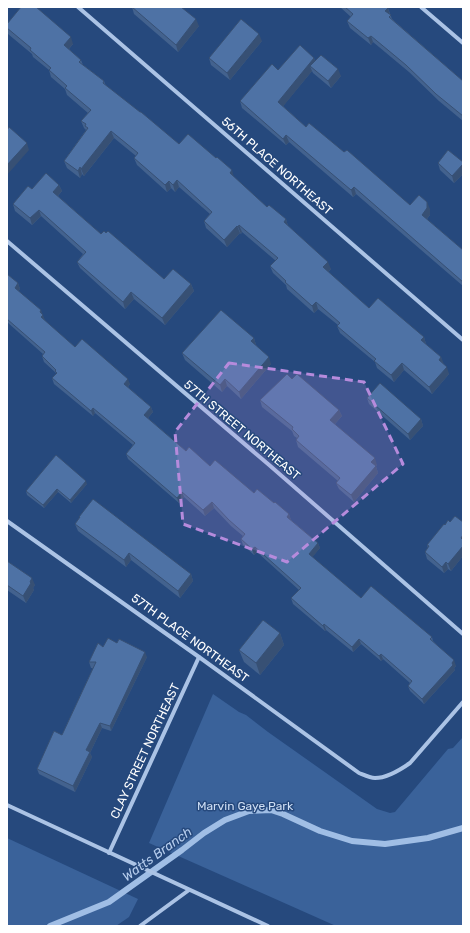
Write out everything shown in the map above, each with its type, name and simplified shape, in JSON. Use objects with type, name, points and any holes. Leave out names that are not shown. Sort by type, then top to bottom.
[{"type":"street","name":"56TH PLACE NORTHEAST","points":[[78,7],[463,340]]},
{"type":"street","points":[[421,7],[463,43]]},
{"type":"street","name":"57TH STREET NORTHEAST","points":[[7,241],[268,464],[463,634]]},
{"type":"street","name":"57TH PLACE NORTHEAST","points":[[7,521],[359,773],[375,778],[401,770],[410,763],[463,702]]},
{"type":"street","name":"CLAY STREET NORTHEAST","points":[[109,853],[199,657]]},
{"type":"street","points":[[7,805],[268,926]]},
{"type":"street","points":[[140,926],[189,890]]},
{"type":"highlighted area","points":[[229,363],[364,382],[403,464],[287,562],[183,524],[175,432]]},
{"type":"green space","name":"Marvin Gaye Park","points":[[213,694],[239,712],[246,715],[377,809],[390,813],[395,812],[448,749],[453,748],[463,737],[463,926],[336,926],[149,843]]},
{"type":"green space","points":[[7,838],[138,899],[129,917],[116,926],[7,926]]},
{"type":"building","points":[[21,7],[36,7],[71,37],[64,45],[81,60],[79,62],[179,144],[188,134],[216,158],[217,157],[232,170],[230,173],[267,207],[269,205],[286,219],[284,222],[328,262],[323,267],[369,308],[378,298],[424,337],[421,340],[441,357],[439,360],[447,367],[429,387],[402,363],[391,375],[374,361],[376,359],[337,326],[340,323],[316,302],[312,306],[285,282],[286,281],[270,266],[278,258],[239,225],[224,240],[204,221],[212,212],[177,180],[173,185],[169,181],[165,185],[134,158],[138,153],[111,131],[78,171],[64,161],[88,128],[85,126],[86,124],[81,121],[91,110],[65,88],[67,86],[49,70],[51,68],[30,50],[31,48],[7,28],[7,24]]},
{"type":"building","points":[[132,7],[181,7],[196,19],[176,45]]},
{"type":"building","points":[[345,7],[388,8],[385,11],[391,15],[389,17],[463,81],[463,116],[371,36],[368,38],[347,21],[353,14]]},
{"type":"building","points":[[241,19],[259,34],[227,73],[209,58]]},
{"type":"building","points":[[300,45],[314,58],[278,102],[306,127],[309,123],[344,152],[347,150],[410,205],[419,195],[427,202],[427,208],[422,215],[463,250],[463,282],[354,187],[351,190],[286,135],[283,139],[240,101],[272,64],[278,70]]},
{"type":"building","points":[[321,55],[338,69],[328,81],[310,66]]},
{"type":"building","points":[[9,127],[27,143],[7,165],[7,130]]},
{"type":"building","points":[[448,150],[463,162],[463,164],[452,176],[438,163]]},
{"type":"building","points":[[46,173],[59,185],[53,192],[101,234],[104,231],[106,233],[108,231],[164,279],[173,269],[191,284],[162,318],[131,292],[123,302],[77,262],[86,252],[39,210],[30,218],[13,204],[28,186],[32,189]]},
{"type":"building","points":[[7,274],[18,283],[15,288],[41,310],[40,312],[43,315],[41,317],[75,347],[82,339],[128,379],[124,384],[151,407],[144,415],[186,451],[189,447],[210,466],[215,460],[254,493],[257,489],[274,503],[275,502],[289,514],[287,517],[318,543],[309,554],[361,598],[371,586],[432,637],[430,639],[454,660],[452,663],[453,665],[422,699],[408,686],[412,681],[381,654],[379,656],[359,639],[352,647],[324,624],[323,626],[291,598],[301,588],[255,547],[252,549],[241,539],[245,534],[212,502],[203,510],[182,492],[177,498],[126,454],[135,443],[93,408],[91,411],[52,378],[57,373],[55,371],[56,370],[42,356],[45,352],[7,319]]},
{"type":"building","points":[[221,310],[254,338],[251,341],[269,357],[239,392],[225,379],[220,385],[182,353]]},
{"type":"building","points":[[287,374],[292,379],[297,374],[339,410],[330,420],[375,458],[371,462],[376,466],[351,495],[336,483],[340,478],[296,440],[299,436],[292,429],[293,427],[260,400]]},
{"type":"building","points":[[380,383],[421,419],[408,434],[367,398]]},
{"type":"building","points":[[56,455],[86,481],[70,500],[57,489],[43,505],[26,491]]},
{"type":"building","points":[[93,499],[191,574],[178,591],[129,553],[124,560],[75,524]]},
{"type":"building","points":[[455,516],[463,522],[463,535],[461,538],[463,540],[463,546],[448,564],[446,562],[442,567],[425,552],[429,546],[427,545],[444,524],[445,525],[448,520],[450,522]]},
{"type":"building","points":[[7,561],[32,578],[31,583],[23,596],[7,585]]},
{"type":"building","points":[[263,620],[280,633],[256,663],[239,650]]},
{"type":"building","points":[[108,638],[117,643],[119,639],[145,652],[110,726],[100,723],[86,750],[90,752],[73,786],[37,769],[54,731],[62,735],[96,662],[89,662],[98,643],[103,647]]},
{"type":"waterway","name":"Watts Branch","points":[[50,926],[109,902],[204,833],[225,820],[249,811],[271,810],[320,831],[352,841],[385,844],[428,838],[463,828]]}]
